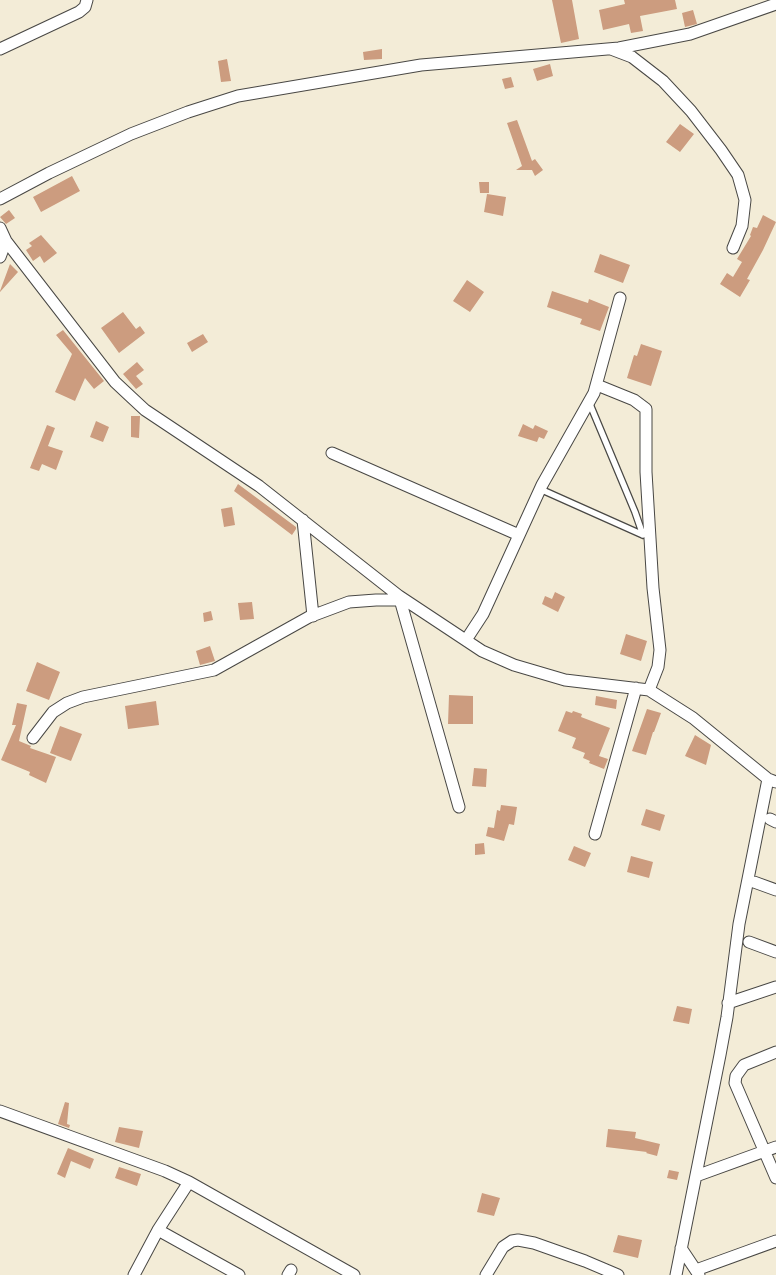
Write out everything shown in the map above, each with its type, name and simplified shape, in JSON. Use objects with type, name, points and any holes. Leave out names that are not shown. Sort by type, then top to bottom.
[{"type":"street","points":[[0,49],[79,12],[85,7],[87,0]]},
{"type":"street","points":[[0,199],[49,172],[131,134],[188,112],[238,96],[421,65],[619,48],[690,34],[776,4]]},
{"type":"street","points":[[610,48],[632,58],[663,81],[691,111],[738,175],[744,200],[742,226],[733,248]]},
{"type":"street","points":[[0,228],[6,241],[116,382],[145,410],[246,476],[400,598],[482,651],[514,664],[565,680],[649,690],[694,718],[772,780],[738,924],[720,1055],[676,1275]]},
{"type":"street","points":[[0,257],[6,241]]},
{"type":"street","points":[[466,640],[483,614],[540,489],[598,385],[620,298]]},
{"type":"street","points":[[598,385],[634,400],[646,409],[646,537],[660,650],[658,666],[649,690]]},
{"type":"street","points":[[332,453],[519,535]]},
{"type":"street","points":[[303,520],[313,616]]},
{"type":"street","points":[[33,738],[53,712],[67,703],[83,697],[214,670],[313,616],[349,602],[400,598]]},
{"type":"street","points":[[400,598],[458,807]]},
{"type":"street","points":[[595,834],[636,688]]},
{"type":"street","points":[[754,882],[776,890]]},
{"type":"street","points":[[749,942],[776,952]]},
{"type":"street","points":[[728,1003],[776,987]]},
{"type":"street","points":[[776,1052],[744,1065],[738,1072],[735,1080],[736,1086],[770,1149],[776,1178]]},
{"type":"street","points":[[0,1111],[165,1171],[354,1275]]},
{"type":"street","points":[[696,1176],[770,1149]]},
{"type":"street","points":[[134,1275],[158,1230],[188,1182]]},
{"type":"street","points":[[158,1230],[239,1275]]},
{"type":"street","points":[[486,1275],[503,1248],[512,1241],[518,1240],[576,1258],[618,1275]]},
{"type":"street","points":[[682,1248],[698,1273],[776,1241]]},
{"type":"street","points":[[213,1275],[219,1264]]},
{"type":"lane","points":[[589,402],[646,537]]},
{"type":"lane","points":[[540,489],[646,537]]},
{"type":"building","points":[[552,0],[572,0],[579,39],[561,43]]},
{"type":"building","points":[[624,0],[675,0],[677,9],[640,16],[643,31],[631,33],[629,24],[603,30],[599,10],[625,4]]},
{"type":"building","points":[[693,10],[697,24],[685,27],[682,13]]},
{"type":"building","points":[[382,49],[382,59],[364,60],[363,52]]},
{"type":"building","points":[[227,59],[231,81],[221,82],[218,61]]},
{"type":"building","points":[[550,64],[553,76],[537,81],[533,69]]},
{"type":"building","points":[[511,77],[514,87],[505,89],[502,79]]},
{"type":"building","points":[[517,120],[532,161],[535,159],[543,170],[535,176],[532,170],[516,170],[522,166],[507,123]]},
{"type":"building","points":[[680,124],[694,134],[680,152],[666,142]]},
{"type":"building","points":[[72,176],[80,191],[41,212],[33,197]]},
{"type":"building","points":[[479,182],[489,182],[489,193],[480,193]]},
{"type":"building","points":[[487,194],[506,197],[503,216],[484,212]]},
{"type":"building","points":[[9,210],[15,218],[6,224],[0,217]]},
{"type":"building","points":[[763,215],[776,222],[747,279],[750,280],[740,297],[720,284],[727,273],[733,277],[742,262],[737,259],[751,236],[753,227],[757,228]]},
{"type":"building","points":[[41,235],[57,253],[44,263],[40,256],[33,261],[26,250],[32,246],[29,243]]},
{"type":"building","points":[[600,254],[630,265],[623,283],[594,272]]},
{"type":"building","points":[[10,264],[18,272],[0,292],[0,291]]},
{"type":"building","points":[[467,280],[484,292],[470,312],[453,301]]},
{"type":"building","points":[[552,291],[588,303],[589,299],[609,307],[600,331],[580,324],[582,319],[547,307]]},
{"type":"building","points":[[123,312],[136,329],[140,326],[145,333],[119,353],[101,328]]},
{"type":"building","points":[[63,330],[104,381],[94,389],[85,378],[75,401],[55,392],[72,354],[56,335]]},
{"type":"building","points":[[203,334],[208,342],[192,352],[187,343]]},
{"type":"building","points":[[641,344],[662,351],[651,386],[627,378],[634,355],[637,356]]},
{"type":"building","points":[[137,362],[144,370],[136,376],[143,384],[136,389],[123,374]]},
{"type":"building","points":[[131,416],[140,416],[139,438],[131,437]]},
{"type":"building","points":[[96,421],[109,427],[103,442],[90,437]]},
{"type":"building","points":[[523,424],[533,429],[535,425],[548,431],[544,439],[539,437],[537,442],[518,436]]},
{"type":"building","points":[[47,425],[55,428],[48,446],[63,451],[56,470],[42,464],[39,471],[30,468]]},
{"type":"building","points":[[238,484],[296,527],[292,535],[234,491]]},
{"type":"building","points":[[232,507],[235,525],[224,527],[221,509]]},
{"type":"building","points":[[555,592],[565,597],[558,612],[542,604],[545,596],[552,599]]},
{"type":"building","points":[[252,602],[254,619],[240,620],[238,603]]},
{"type":"building","points":[[211,611],[213,620],[204,622],[203,613]]},
{"type":"building","points":[[626,634],[647,641],[641,661],[620,654]]},
{"type":"building","points":[[210,646],[215,661],[200,665],[196,651]]},
{"type":"building","points":[[37,662],[60,672],[49,700],[26,691]]},
{"type":"building","points":[[449,695],[473,696],[473,724],[448,724]]},
{"type":"building","points":[[596,696],[617,700],[616,709],[595,705]]},
{"type":"building","points":[[156,701],[159,725],[128,729],[125,706]]},
{"type":"building","points":[[17,703],[27,705],[19,741],[31,746],[30,748],[56,757],[46,783],[29,775],[30,772],[1,760],[16,725],[12,725]]},
{"type":"building","points":[[647,709],[661,713],[646,755],[632,751]]},
{"type":"building","points":[[566,711],[582,714],[581,717],[610,728],[599,756],[608,759],[604,769],[589,763],[590,761],[583,758],[585,753],[572,748],[576,738],[558,731]]},
{"type":"building","points":[[60,726],[82,734],[71,761],[50,753]]},
{"type":"building","points":[[695,735],[711,745],[706,765],[685,756]]},
{"type":"building","points":[[474,768],[487,769],[486,787],[472,786]]},
{"type":"building","points":[[501,805],[517,807],[514,825],[509,824],[504,841],[486,836],[488,827],[494,828],[497,810],[500,811]]},
{"type":"building","points":[[646,809],[665,815],[660,831],[641,825]]},
{"type":"building","points":[[484,843],[485,854],[475,855],[475,844]]},
{"type":"building","points":[[574,846],[591,853],[585,867],[568,860]]},
{"type":"building","points":[[631,856],[653,862],[649,878],[627,872]]},
{"type":"building","points":[[677,1006],[692,1009],[689,1024],[673,1021]]},
{"type":"building","points":[[65,1102],[69,1103],[67,1124],[70,1125],[69,1128],[58,1124]]},
{"type":"building","points":[[119,1127],[143,1131],[139,1148],[115,1142]]},
{"type":"building","points":[[608,1129],[636,1132],[635,1138],[660,1144],[657,1156],[647,1152],[606,1147]]},
{"type":"building","points":[[68,1148],[94,1159],[90,1169],[71,1161],[65,1178],[57,1174]]},
{"type":"building","points":[[119,1167],[141,1174],[137,1186],[115,1178]]},
{"type":"building","points":[[669,1170],[679,1172],[677,1180],[667,1178]]},
{"type":"building","points":[[482,1193],[500,1198],[494,1216],[477,1212]]},
{"type":"building","points":[[618,1235],[642,1240],[638,1258],[613,1252]]}]
